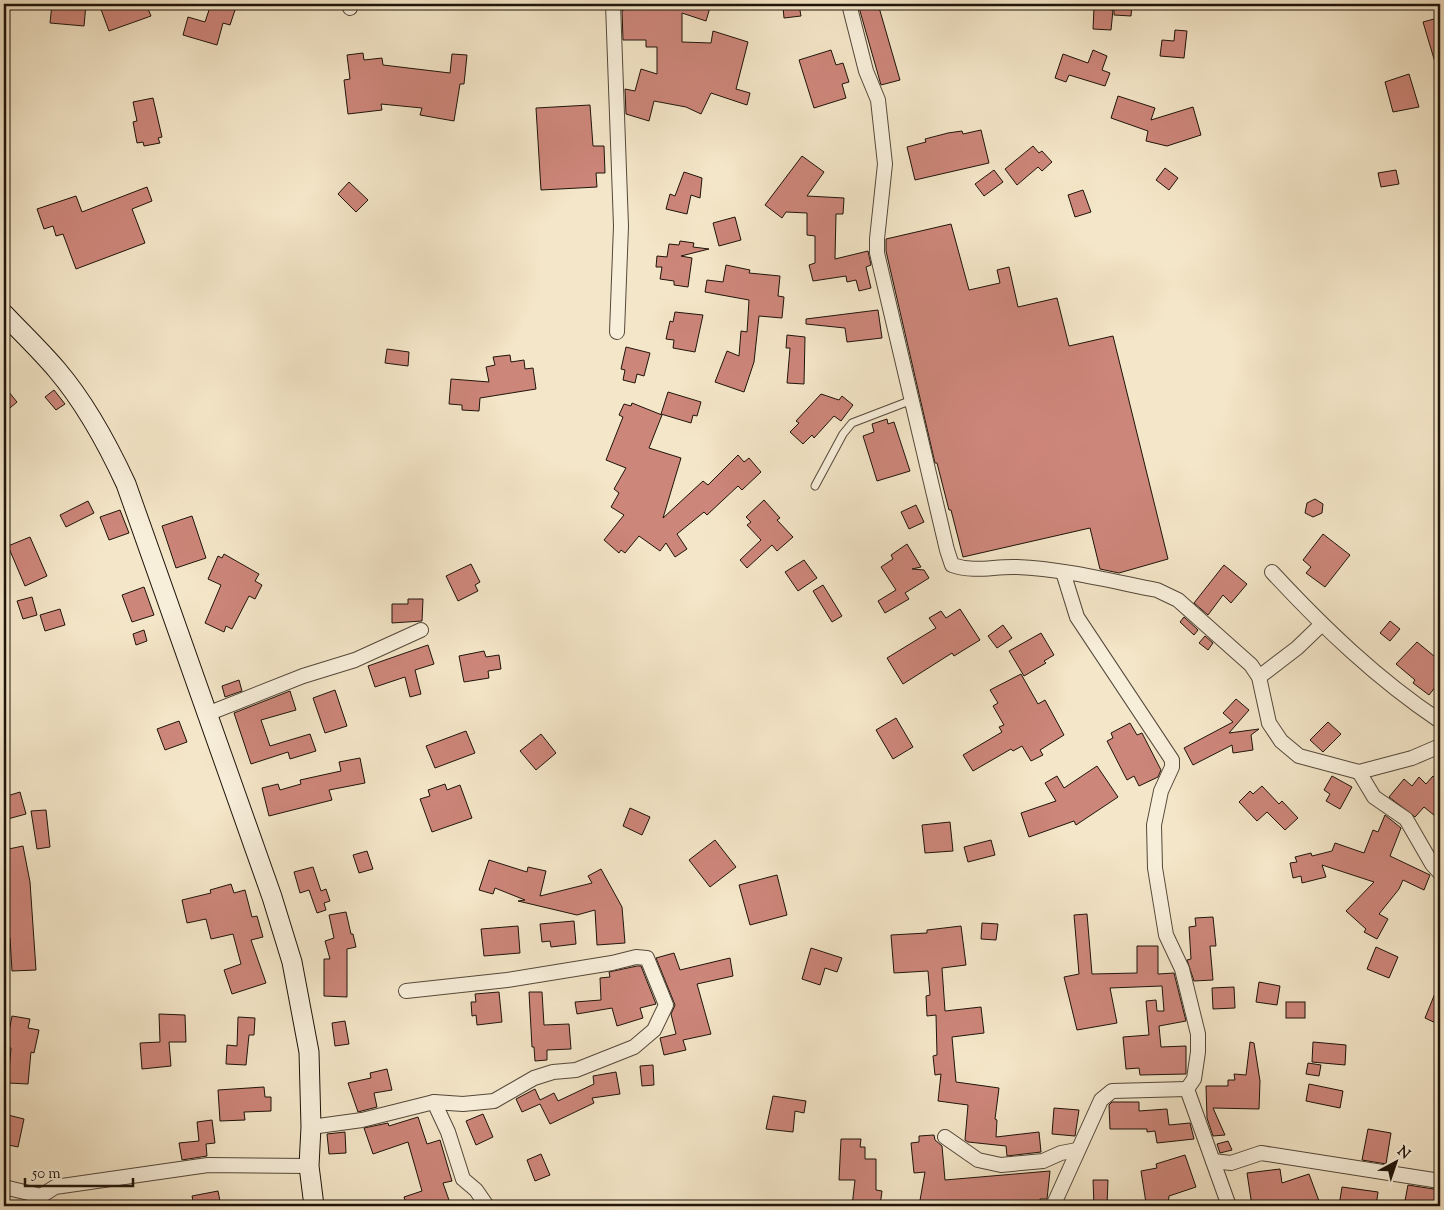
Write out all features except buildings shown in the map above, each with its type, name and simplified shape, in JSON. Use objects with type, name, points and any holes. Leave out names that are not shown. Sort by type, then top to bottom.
[{"type":"main road","points":[[4,314],[68,384],[94,423],[126,484],[272,897],[292,962],[308,1052],[311,1127],[309,1166],[314,1206]]},
{"type":"street","points":[[612,4],[621,226],[616,332]]},
{"type":"street","points":[[849,4],[866,71],[878,100],[885,164],[877,253],[946,550],[952,565],[967,570],[1016,567],[1063,572],[1157,590],[1169,595],[1251,665],[1259,677],[1270,723],[1282,741],[1299,756],[1359,772],[1412,758],[1440,746]]},
{"type":"street","points":[[1063,572],[1077,617],[1172,760],[1172,767],[1161,791],[1154,825],[1155,868],[1166,935],[1182,969],[1198,1034],[1198,1052],[1194,1079],[1187,1089]]},
{"type":"street","points":[[1272,572],[1321,625],[1406,698],[1440,721]]},
{"type":"street","points":[[1259,677],[1297,648],[1321,625]]},
{"type":"street","points":[[207,714],[303,676],[355,660],[421,630]]},
{"type":"street","points":[[1359,772],[1374,797],[1406,819],[1432,864],[1440,872]]},
{"type":"street","points":[[311,1127],[362,1120],[434,1102],[463,1104],[494,1101],[534,1078],[552,1072],[576,1070],[634,1047],[654,1030],[666,1005],[647,958],[636,956],[612,963],[507,980],[406,991]]},
{"type":"street","points":[[1053,1206],[1096,1107],[1101,1100],[1112,1091],[1187,1089]]},
{"type":"street","points":[[1187,1089],[1229,1206]]},
{"type":"street","points":[[434,1102],[448,1132],[463,1179],[476,1190],[487,1206]]},
{"type":"street","points":[[945,1137],[978,1160],[1001,1165],[1043,1161],[1061,1153],[1077,1150]]},
{"type":"street","points":[[1213,1161],[1231,1163],[1261,1152],[1440,1181]]},
{"type":"street","points":[[4,1187],[37,1201],[55,1187],[208,1165],[309,1166]]},
{"type":"lane","points":[[816,486],[843,434],[852,423],[912,400]]}]
